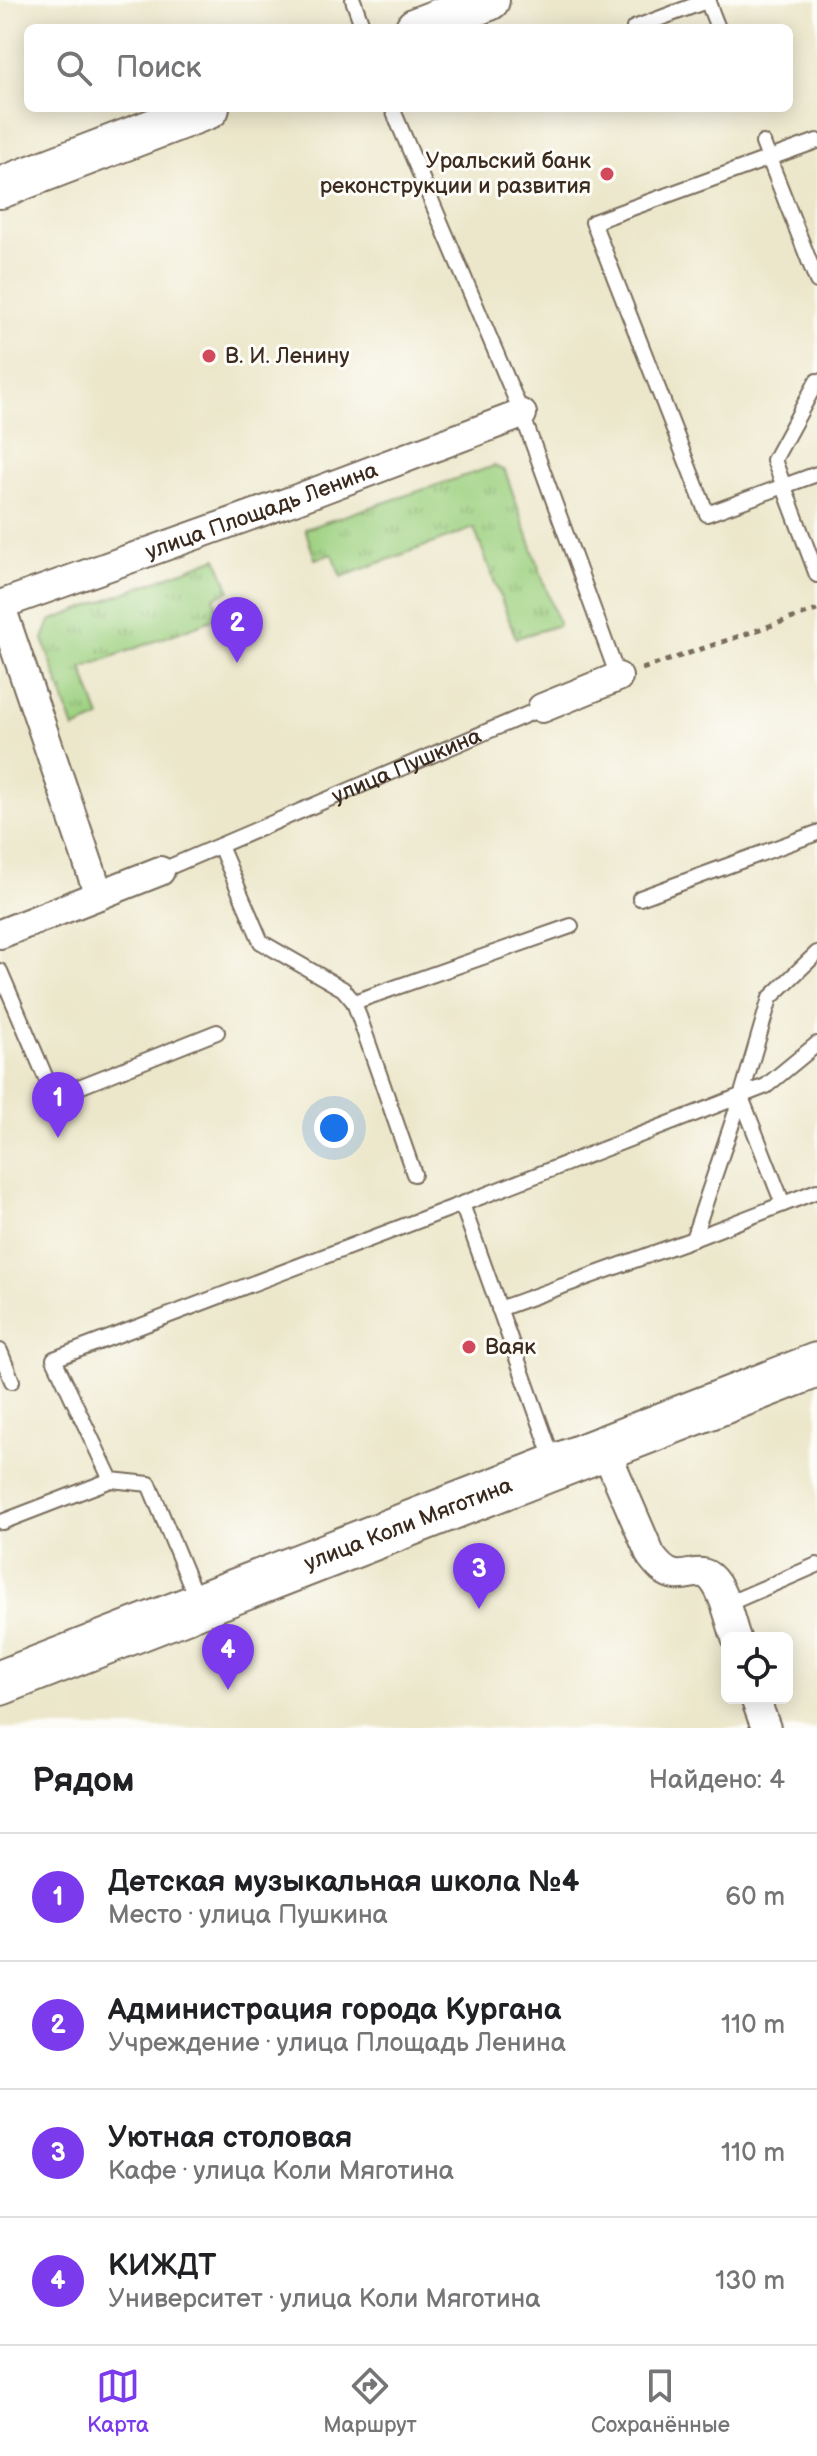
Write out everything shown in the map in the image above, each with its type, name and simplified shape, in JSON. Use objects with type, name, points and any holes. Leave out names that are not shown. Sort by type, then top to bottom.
[{"type":"main road","points":[[426,24],[489,0]]},
{"type":"main road","points":[[0,188],[199,112]]},
{"type":"main road","name":"улица Коли Мяготина","points":[[0,1683],[817,1365]]},
{"type":"street","name":"улица Площадь Ленина","points":[[0,604],[294,500],[522,414]]},
{"type":"street","points":[[0,604],[99,895]]},
{"type":"street","name":"улица Пушкина","points":[[542,708],[618,677]]},
{"type":"street","name":"улица Пушкина","points":[[0,934],[160,871]]},
{"type":"street","points":[[604,1447],[651,1556],[659,1567],[675,1575],[698,1571],[709,1576],[716,1583],[734,1632]]},
{"type":"street","points":[[757,1704],[766,1728]]},
{"type":"lane","points":[[353,0],[362,24]]},
{"type":"lane","points":[[645,24],[708,0],[717,24]]},
{"type":"lane","points":[[394,112],[522,414],[618,677]]},
{"type":"lane","points":[[817,141],[593,222],[707,514],[817,474]]},
{"type":"lane","points":[[763,143],[817,281]]},
{"type":"lane","points":[[817,381],[774,460],[817,575]]},
{"type":"lane","name":"улица Пушкина","points":[[160,871],[542,708]]},
{"type":"lane","points":[[640,898],[817,833]]},
{"type":"lane","points":[[220,846],[261,942],[343,989],[354,1002],[414,1174]]},
{"type":"lane","points":[[354,1002],[571,926]]},
{"type":"lane","points":[[693,1239],[741,1097],[770,998],[817,953]]},
{"type":"lane","points":[[0,971],[54,1097],[217,1032]]},
{"type":"lane","points":[[111,1480],[54,1359],[741,1097],[766,1086],[817,1044]]},
{"type":"lane","points":[[741,1097],[783,1204]]},
{"type":"lane","points":[[499,1309],[817,1191]]},
{"type":"lane","points":[[462,1204],[555,1466]]},
{"type":"lane","points":[[0,1351],[12,1381]]},
{"type":"lane","points":[[2,1522],[111,1480],[149,1484],[200,1606]]},
{"type":"lane","points":[[725,1605],[817,1565]]},
{"type":"path","points":[[618,677],[817,610]]},
{"type":"green space","points":[[494,466],[505,471],[559,625],[516,638],[474,528],[341,577],[332,554],[315,559],[305,529]]},
{"type":"green space","points":[[217,558],[230,591],[214,597],[220,617],[82,668],[100,718],[74,729],[43,639],[50,621]]},
{"type":"place","name":"Уральский банк реконструкции и развития","points":[[607,174]]},
{"type":"place","name":"В. И. Ленину","points":[[209,356]]},
{"type":"place","name":"Администрация города Кургана","points":[[237,663]]},
{"type":"place","name":"Детская музыкальная школа №4","points":[[58,1138]]},
{"type":"place","name":"Ваяк","points":[[469,1347]]},
{"type":"place","name":"Уютная столовая","points":[[479,1609]]},
{"type":"place","name":"КИЖДТ","points":[[228,1690]]}]
